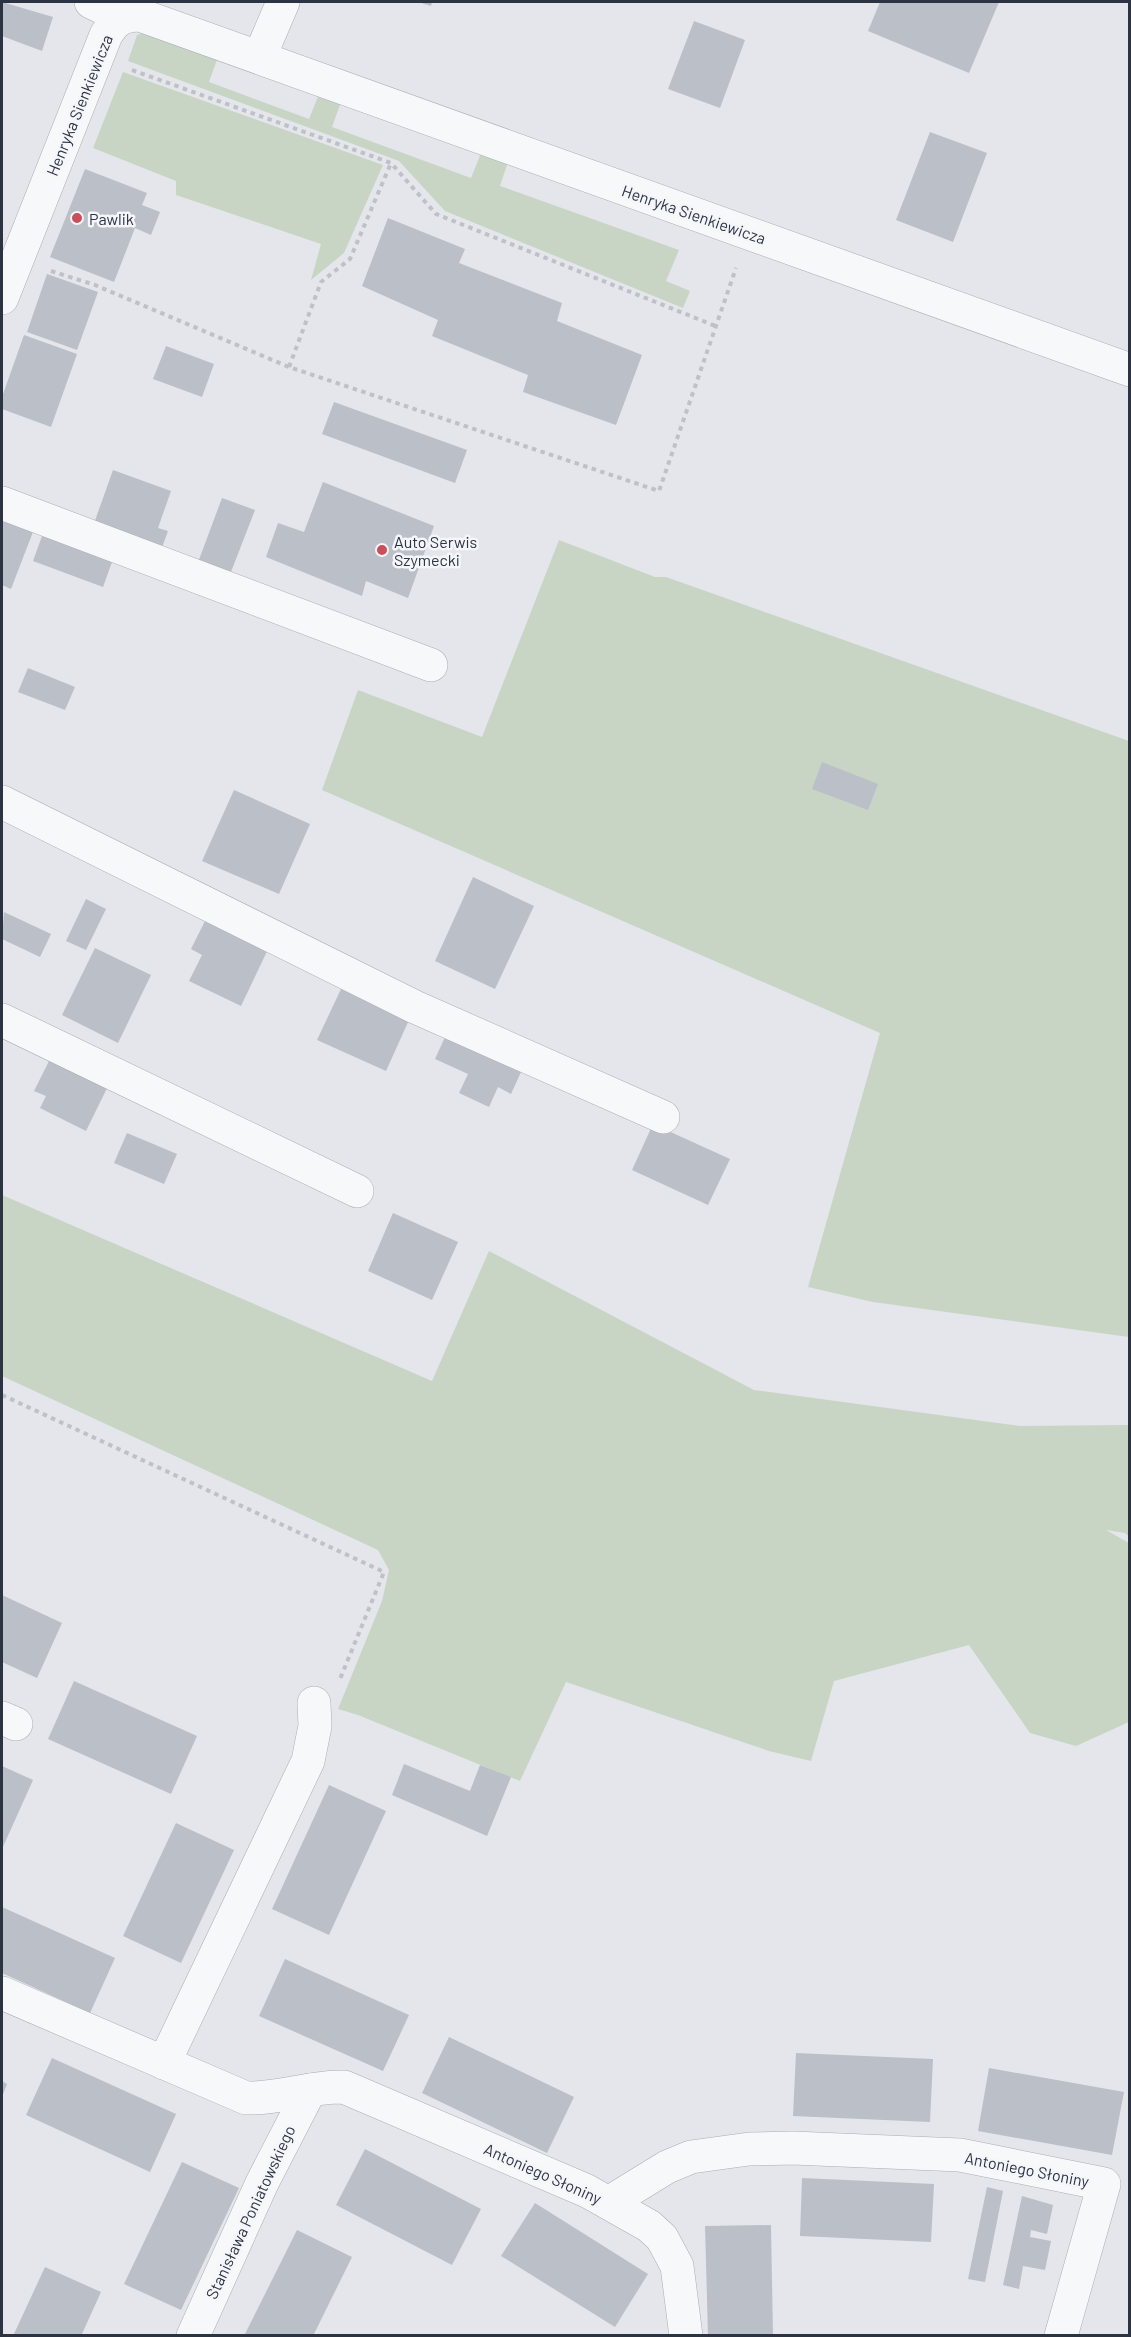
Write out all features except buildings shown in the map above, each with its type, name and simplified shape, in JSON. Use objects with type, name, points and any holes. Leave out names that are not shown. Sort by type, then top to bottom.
[{"type":"street","points":[[91,2],[123,16]]},
{"type":"street","points":[[260,56],[283,2]]},
{"type":"street","name":"Henryka Sienkiewicza","points":[[8,273],[111,27],[123,16],[140,15],[260,56],[1130,370]]},
{"type":"street","points":[[2,503],[431,665]]},
{"type":"street","points":[[2,802],[415,1007],[663,1117]]},
{"type":"street","points":[[2,1020],[357,1191]]},
{"type":"street","points":[[164,2062],[312,1747],[314,1703]]},
{"type":"street","name":"Antoniego Słoniny","points":[[2,1993],[246,2098],[267,2098],[327,2086],[344,2087],[610,2202],[667,2167],[691,2157],[760,2149],[960,2155],[1104,2184],[1061,2336]]},
{"type":"street","name":"Stanisława Poniatowskiego","points":[[193,2336],[262,2182],[310,2090]]},
{"type":"street","points":[[610,2202],[649,2226],[671,2251],[682,2282],[686,2336]]},
{"type":"path","points":[[97,57],[391,163],[436,214],[718,327]]},
{"type":"path","points":[[289,367],[321,282],[350,259],[391,163]]},
{"type":"path","points":[[8,273],[95,285],[289,367],[659,491],[718,327],[747,233]]},
{"type":"path","points":[[2,1395],[384,1572],[339,1682]]},
{"type":"green space","points":[[145,32],[218,57],[209,82],[309,119],[319,94],[341,102],[332,127],[471,178],[481,153],[508,162],[500,186],[679,250],[666,281],[690,291],[683,308],[445,211],[399,161],[128,61],[137,35]]},
{"type":"green space","points":[[123,72],[383,165],[344,253],[311,280],[321,244],[176,195],[176,181],[93,148]]},
{"type":"green space","points":[[559,540],[655,577],[666,577],[1129,741],[1129,1337],[873,1302],[808,1287],[880,1033],[322,790],[358,690],[482,737]]},
{"type":"green space","points":[[2,1195],[432,1381],[489,1251],[754,1390],[1020,1426],[1129,1425],[1129,1537],[1125,1533],[1106,1530],[1129,1543],[1129,1722],[1076,1746],[1030,1733],[969,1645],[834,1681],[811,1761],[769,1751],[566,1682],[520,1781],[338,1709],[382,1601],[389,1570],[378,1550],[2,1376]]},
{"type":"place","name":"Pawlik","points":[[77,218]]},
{"type":"place","name":"Auto Serwis Szymecki","points":[[382,550]]}]
